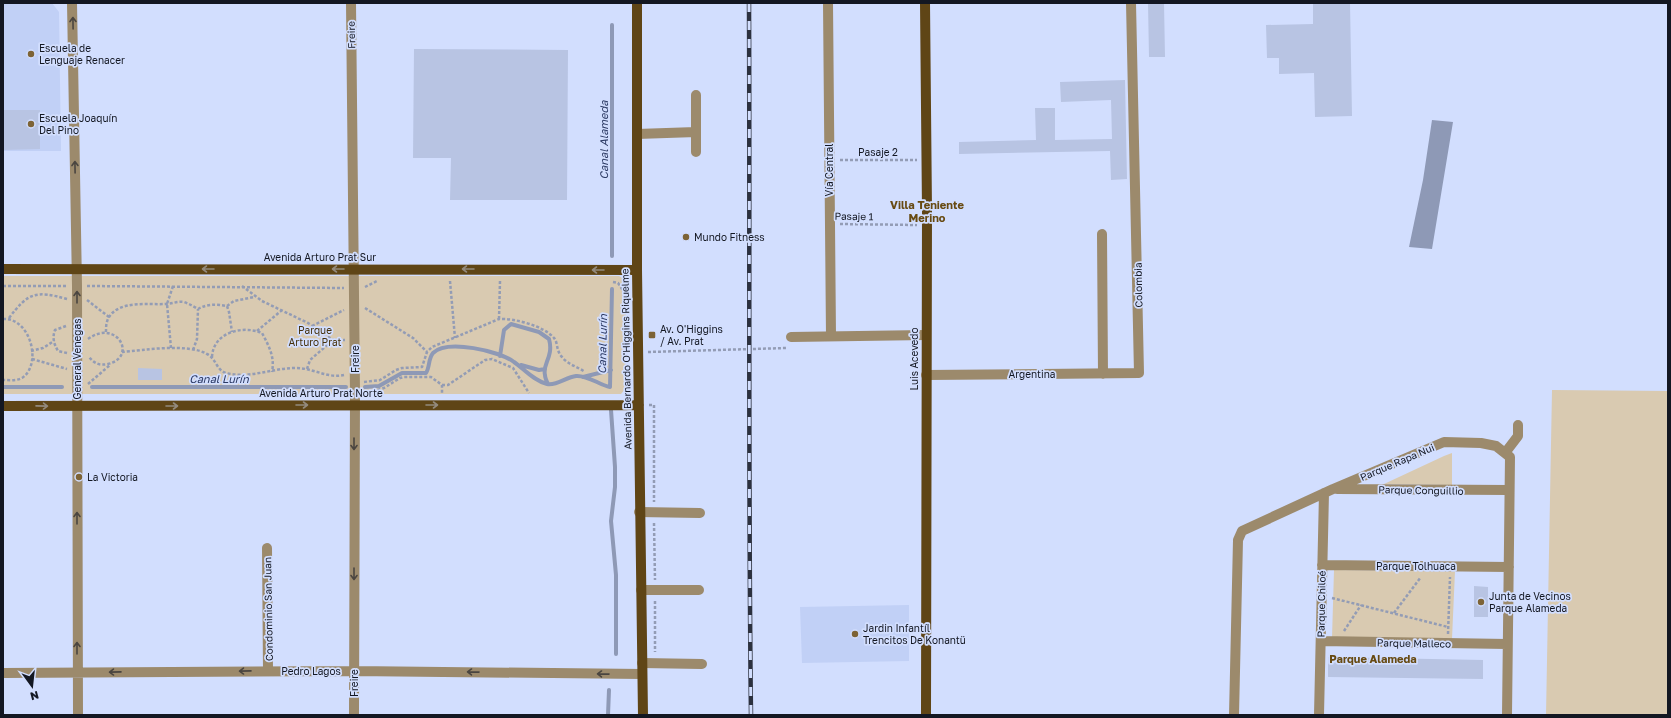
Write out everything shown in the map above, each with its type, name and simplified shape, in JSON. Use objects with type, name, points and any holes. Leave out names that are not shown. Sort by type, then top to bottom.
[{"type":"main road","name":"Avenida Bernardo O'Higgins Riquelme","points":[[637,3],[639,512],[642,590],[643,715]]},
{"type":"main road","name":"Luis Acevedo","points":[[925,3],[927,225],[926,715]]},
{"type":"main road","name":"Avenida Arturo Prat Sur","points":[[3,269],[637,270]]},
{"type":"main road","name":"Avenida Arturo Prat Norte","points":[[3,406],[639,406]]},
{"type":"street","name":"General Venegas","points":[[72,3],[77,286],[78,715]]},
{"type":"street","name":"Freire","points":[[351,3],[354,269],[354,715]]},
{"type":"street","name":"Vía Central","points":[[828,3],[831,336]]},
{"type":"street","name":"Colombia","points":[[1131,3],[1139,373]]},
{"type":"street","points":[[696,95],[696,152]]},
{"type":"street","points":[[637,134],[696,132]]},
{"type":"street","points":[[1102,234],[1103,374]]},
{"type":"street","points":[[791,337],[926,335]]},
{"type":"street","name":"Argentina","points":[[926,375],[1139,373]]},
{"type":"street","points":[[1507,715],[1510,457],[1505,453],[1518,436],[1518,425]]},
{"type":"street","name":"Parque Rapa Nui","points":[[1234,715],[1238,540],[1242,531],[1329,491],[1444,442],[1481,443],[1496,446],[1505,453]]},
{"type":"street","name":"Parque Conguillio","points":[[1329,491],[1509,490]]},
{"type":"street","name":"Parque Chiloé","points":[[1319,715],[1322,565],[1329,491]]},
{"type":"street","points":[[639,512],[700,513]]},
{"type":"street","name":"Condominio San Juan","points":[[267,548],[268,671]]},
{"type":"street","name":"Parque Tolhuaca","points":[[1322,565],[1509,567]]},
{"type":"street","points":[[642,590],[699,590]]},
{"type":"street","name":"Parque Malleco","points":[[1321,641],[1508,644]]},
{"type":"street","points":[[642,663],[702,664]]},
{"type":"street","name":"Pedro Lagos","points":[[3,673],[354,671],[642,674]]},
{"type":"path","name":"Pasaje 2","points":[[829,160],[926,160]]},
{"type":"path","name":"Pasaje 1","points":[[830,224],[927,225]]},
{"type":"path","points":[[3,286],[242,286],[354,288],[363,287],[377,281],[384,281]]},
{"type":"path","points":[[442,281],[457,281]]},
{"type":"path","points":[[450,281],[455,338]]},
{"type":"path","points":[[493,281],[508,281]]},
{"type":"path","points":[[499,319],[500,281]]},
{"type":"path","points":[[612,282],[618,283],[626,296]]},
{"type":"path","points":[[171,348],[167,304],[173,286]]},
{"type":"path","points":[[242,286],[255,296],[312,326],[333,340],[346,340]]},
{"type":"path","points":[[9,318],[24,300],[34,294],[52,295],[67,300]]},
{"type":"path","points":[[198,310],[205,305],[217,304],[227,306],[234,301],[255,296]]},
{"type":"path","points":[[87,300],[109,317]]},
{"type":"path","points":[[106,332],[106,324],[109,317],[116,310],[127,306],[183,302],[198,310]]},
{"type":"path","points":[[227,306],[232,332]]},
{"type":"path","points":[[363,307],[414,338],[427,352]]},
{"type":"path","points":[[312,326],[346,309]]},
{"type":"path","points":[[193,350],[197,339],[198,310]]},
{"type":"path","points":[[257,331],[282,310]]},
{"type":"path","points":[[3,319],[9,318],[18,322],[28,333],[32,359],[30,368],[22,378],[3,380]]},
{"type":"path","points":[[364,382],[380,380],[402,368],[422,367],[427,352],[432,347],[499,319],[507,319],[540,328],[556,340],[557,351],[563,359],[585,372]]},
{"type":"path","points":[[67,325],[55,330],[53,337],[58,351],[67,353]]},
{"type":"path","points":[[212,357],[213,349],[217,341],[223,336],[232,332],[246,329],[257,331],[262,333],[272,352],[272,372]]},
{"type":"path","points":[[87,340],[98,333],[106,332],[120,341],[122,352],[118,360],[92,379],[87,386]]},
{"type":"path","points":[[307,369],[310,360],[333,340]]},
{"type":"path","points":[[31,351],[43,348],[54,342]]},
{"type":"path","points":[[122,352],[171,348],[193,350],[206,353],[212,357],[218,367],[224,372],[242,375],[298,368],[307,369],[330,376],[347,375]]},
{"type":"path","points":[[638,352],[791,348]]},
{"type":"path","points":[[87,355],[93,362],[101,365],[112,363]]},
{"type":"path","points":[[32,359],[67,369]]},
{"type":"path","points":[[368,393],[384,388],[404,377],[431,377],[442,385],[448,386],[485,360],[492,359],[513,368],[529,393]]},
{"type":"path","points":[[442,385],[442,394]]},
{"type":"path","points":[[639,406],[654,405],[655,663]]},
{"type":"path","points":[[1394,614],[1429,566]]},
{"type":"path","points":[[1448,643],[1450,566]]},
{"type":"path","points":[[1322,595],[1448,627]]},
{"type":"path","points":[[1337,641],[1362,605]]},
{"type":"shaded area","name":"Escuela de Lenguaje Renacer","points":[[3,3],[52,3],[59,12],[61,151],[3,151]]},
{"type":"shaded area","points":[[1432,120],[1453,122],[1432,249],[1409,247],[1423,180]]},
{"type":"shaded area","name":"Jardin Infantíl Trencitos De Konantü","points":[[909,605],[909,661],[802,663],[800,607]]},
{"type":"green space","name":"Parque Arturo Prat","points":[[3,276],[619,276],[624,279],[626,286],[626,388],[621,394],[3,394]]},
{"type":"green space","points":[[1552,390],[1668,391],[1668,715],[1546,715]]},
{"type":"green space","points":[[1452,453],[1452,485],[1384,484],[1444,456]]},
{"type":"green space","points":[[1334,570],[1455,571],[1452,639],[1332,638]]},
{"type":"building","points":[[1148,3],[1164,3],[1165,57],[1149,57]]},
{"type":"building","points":[[1313,3],[1350,3],[1352,116],[1315,117],[1314,73],[1279,74],[1279,58],[1267,58],[1266,25],[1313,24]]},
{"type":"building","points":[[414,49],[568,50],[567,200],[450,200],[451,158],[413,158]]},
{"type":"building","points":[[1125,80],[1127,179],[1111,180],[1110,151],[959,154],[959,142],[1036,140],[1035,108],[1055,108],[1055,140],[1112,139],[1111,100],[1061,102],[1060,82]]},
{"type":"building","points":[[3,110],[40,110],[40,149],[3,150]]},
{"type":"building","points":[[138,368],[162,369],[162,380],[138,380]]},
{"type":"building","name":"Junta de Vecinos Parque Alameda","points":[[1474,586],[1488,587],[1488,617],[1474,617]]},
{"type":"building","points":[[1328,657],[1483,660],[1483,679],[1328,677]]},
{"type":"waterway","name":"Canal Alameda","points":[[612,25],[612,256]]},
{"type":"waterway","name":"Canal Lurín","points":[[365,387],[379,386],[402,373],[426,373],[433,353],[440,349],[450,347],[474,348],[497,354],[514,362],[533,378],[547,384],[554,384],[572,377],[580,376],[610,387],[612,289]]},
{"type":"waterway","points":[[500,356],[504,330],[511,324],[539,332],[549,339],[550,351],[545,367],[545,377],[548,384]]},
{"type":"waterway","points":[[521,365],[539,370],[545,369]]},
{"type":"waterway","name":"Canal Alameda","points":[[583,377],[611,370]]},
{"type":"waterway","name":"Canal Lurín","points":[[3,387],[62,387]]},
{"type":"waterway","name":"Canal Lurín","points":[[92,387],[346,387]]},
{"type":"waterway","name":"Canal Lurín","points":[[611,410],[615,467],[615,487],[611,521],[616,575],[616,654]]},
{"type":"waterway","name":"Canal Lurín","points":[[608,715],[609,690]]},
{"type":"railway","points":[[749,3],[751,715]]},
{"type":"place","name":"Escuela de Lenguaje Renacer","points":[[31,54]]},
{"type":"place","name":"Escuela Joaquín Del Pino","points":[[31,124]]},
{"type":"place","name":"Mundo Fitness","points":[[686,237]]},
{"type":"place","name":"Av. O'Higgins / Av. Prat","points":[[652,335]]},
{"type":"place","name":"La Victoria","points":[[79,477]]},
{"type":"place","name":"Junta de Vecinos Parque Alameda","points":[[1481,602]]},
{"type":"place","name":"Jardin Infantíl Trencitos De Konantü","points":[[855,634]]},
{"type":"district","name":"Villa Teniente Merino","points":[[927,210]]},
{"type":"district","name":"Parque Alameda","points":[[1373,658]]}]
